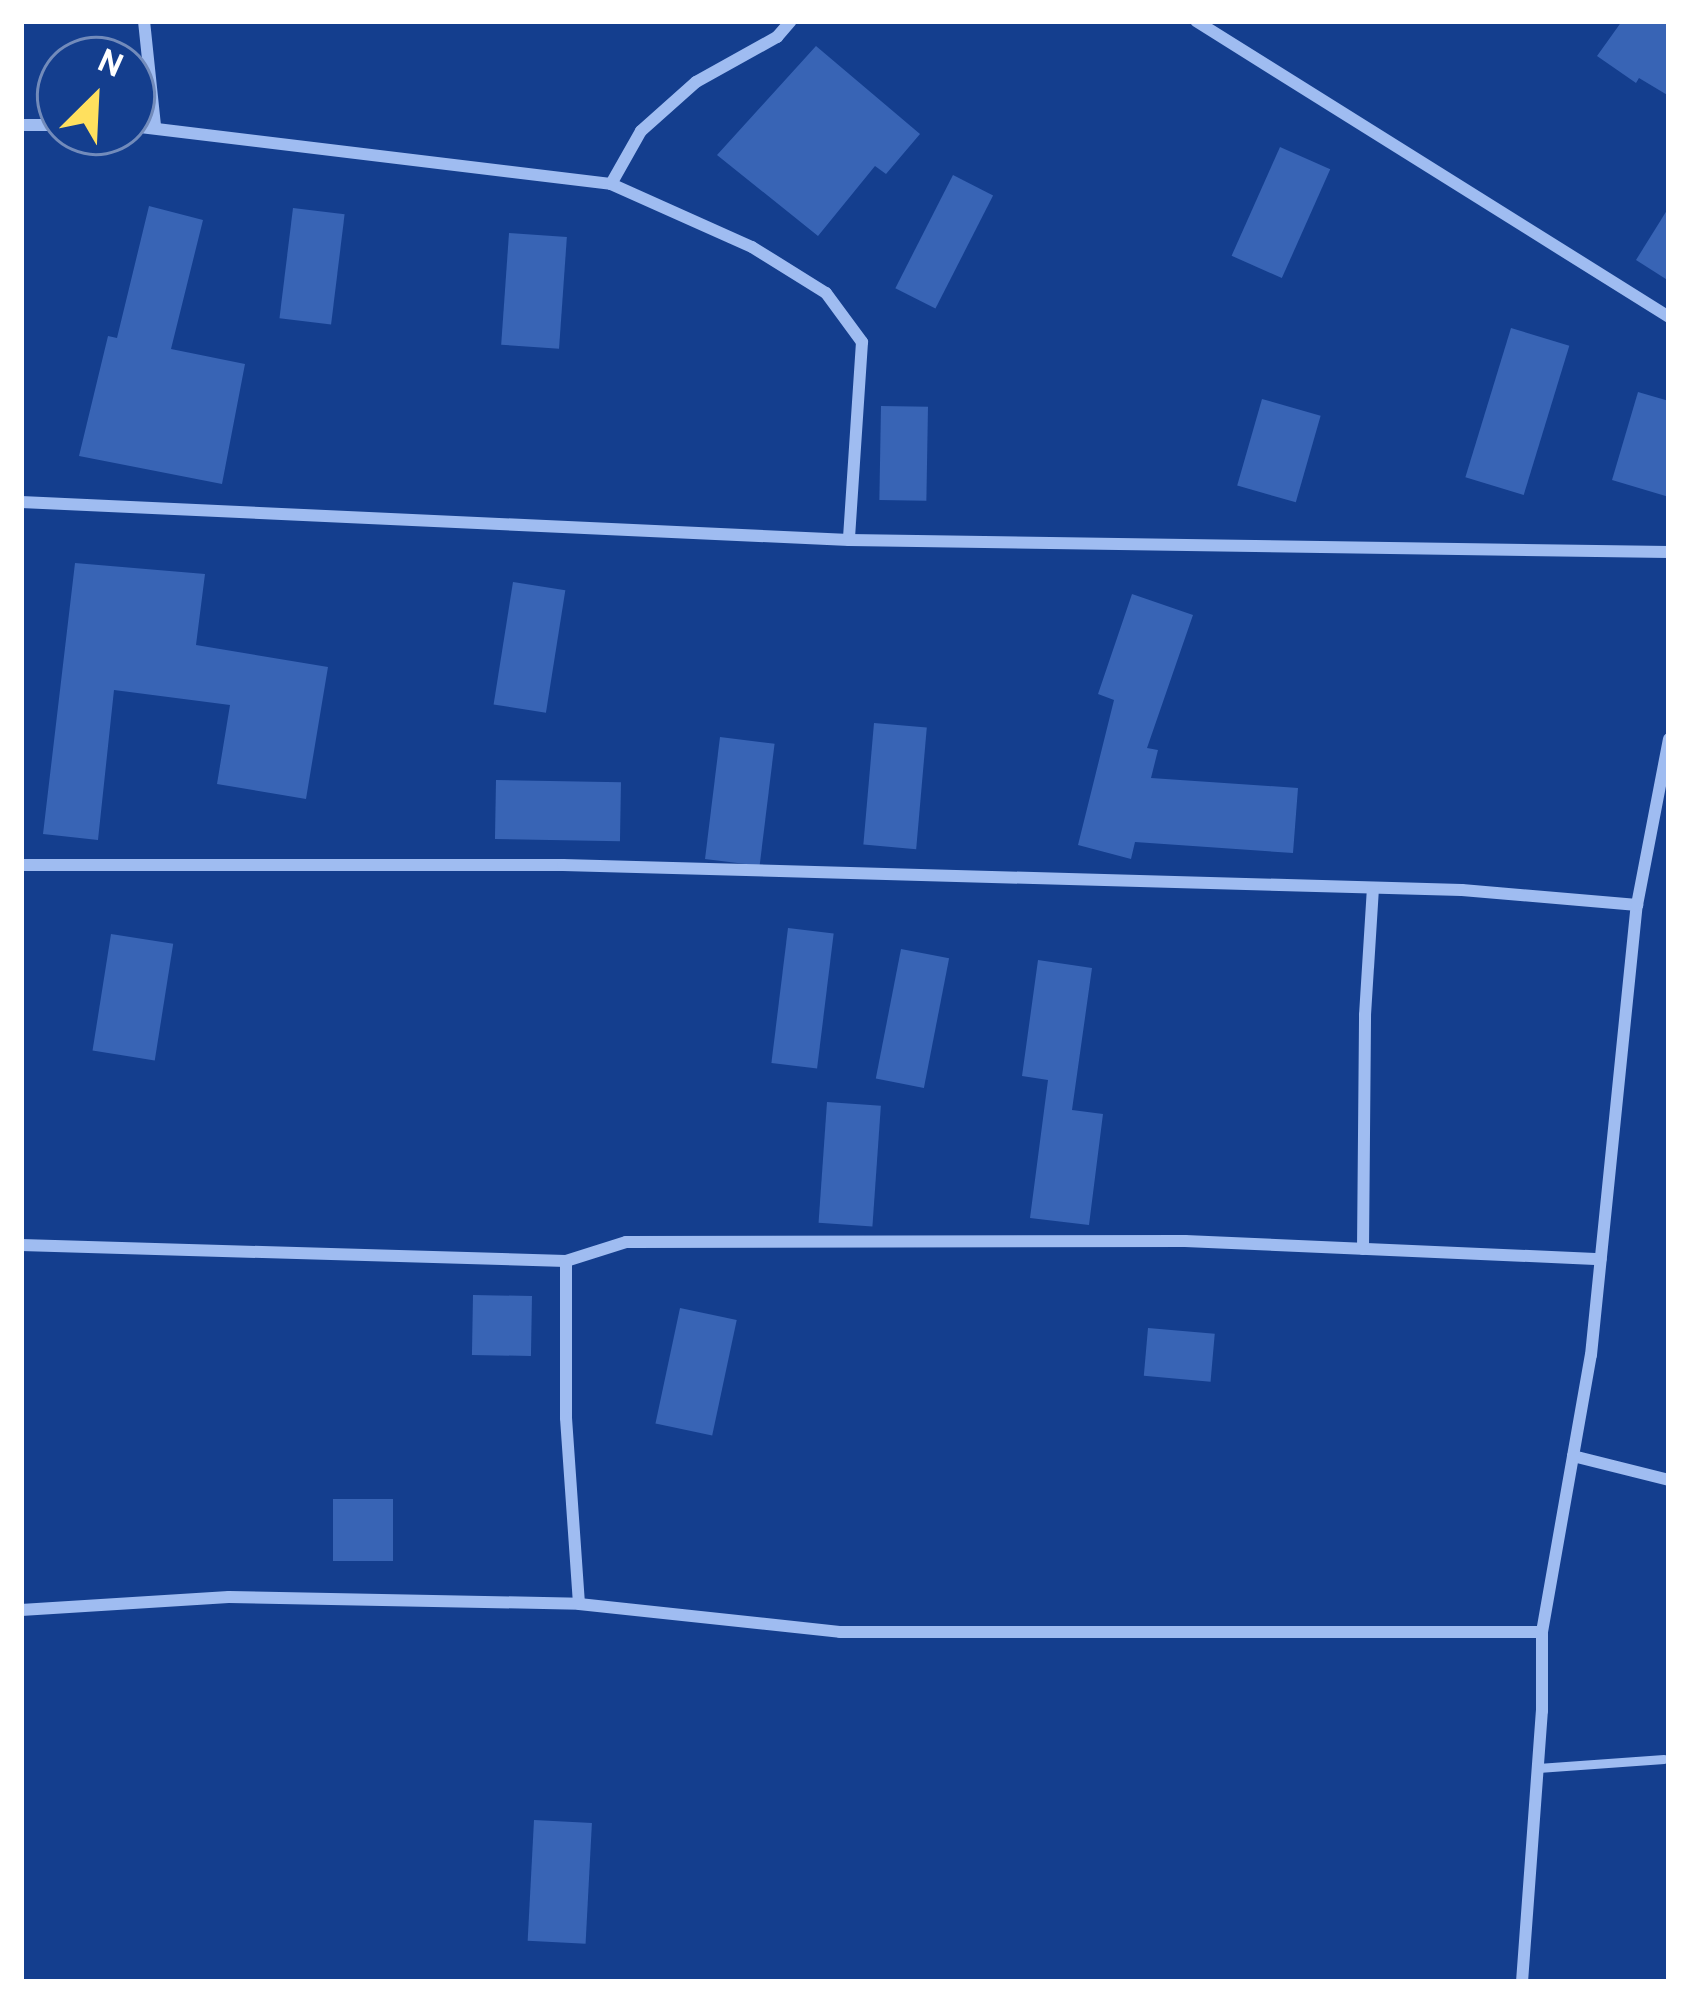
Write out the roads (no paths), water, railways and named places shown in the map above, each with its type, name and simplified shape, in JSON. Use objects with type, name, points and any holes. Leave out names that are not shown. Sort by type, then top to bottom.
[{"type":"street","points":[[611,184],[641,131],[695,82],[777,38],[791,21]]},
{"type":"street","points":[[1196,21],[1669,317]]},
{"type":"street","points":[[156,127],[611,184],[752,247],[826,293],[862,342],[849,540]]},
{"type":"street","points":[[21,502],[849,540],[1669,552]]},
{"type":"street","points":[[1522,1982],[1538,1768],[1542,1633],[1601,1259],[1637,904],[1669,739]]},
{"type":"street","points":[[21,865],[563,865],[1373,888],[1637,904]]},
{"type":"street","points":[[1363,1249],[1365,1015],[1373,888]]},
{"type":"street","points":[[21,1245],[566,1261],[626,1242],[1185,1241],[1601,1259]]},
{"type":"street","points":[[566,1261],[566,1418],[578,1604]]},
{"type":"street","points":[[1573,1456],[1669,1480]]},
{"type":"street","points":[[21,1610],[229,1597],[578,1604],[840,1632],[1542,1633]]},
{"type":"lane","points":[[1538,1768],[1664,1759]]}]
